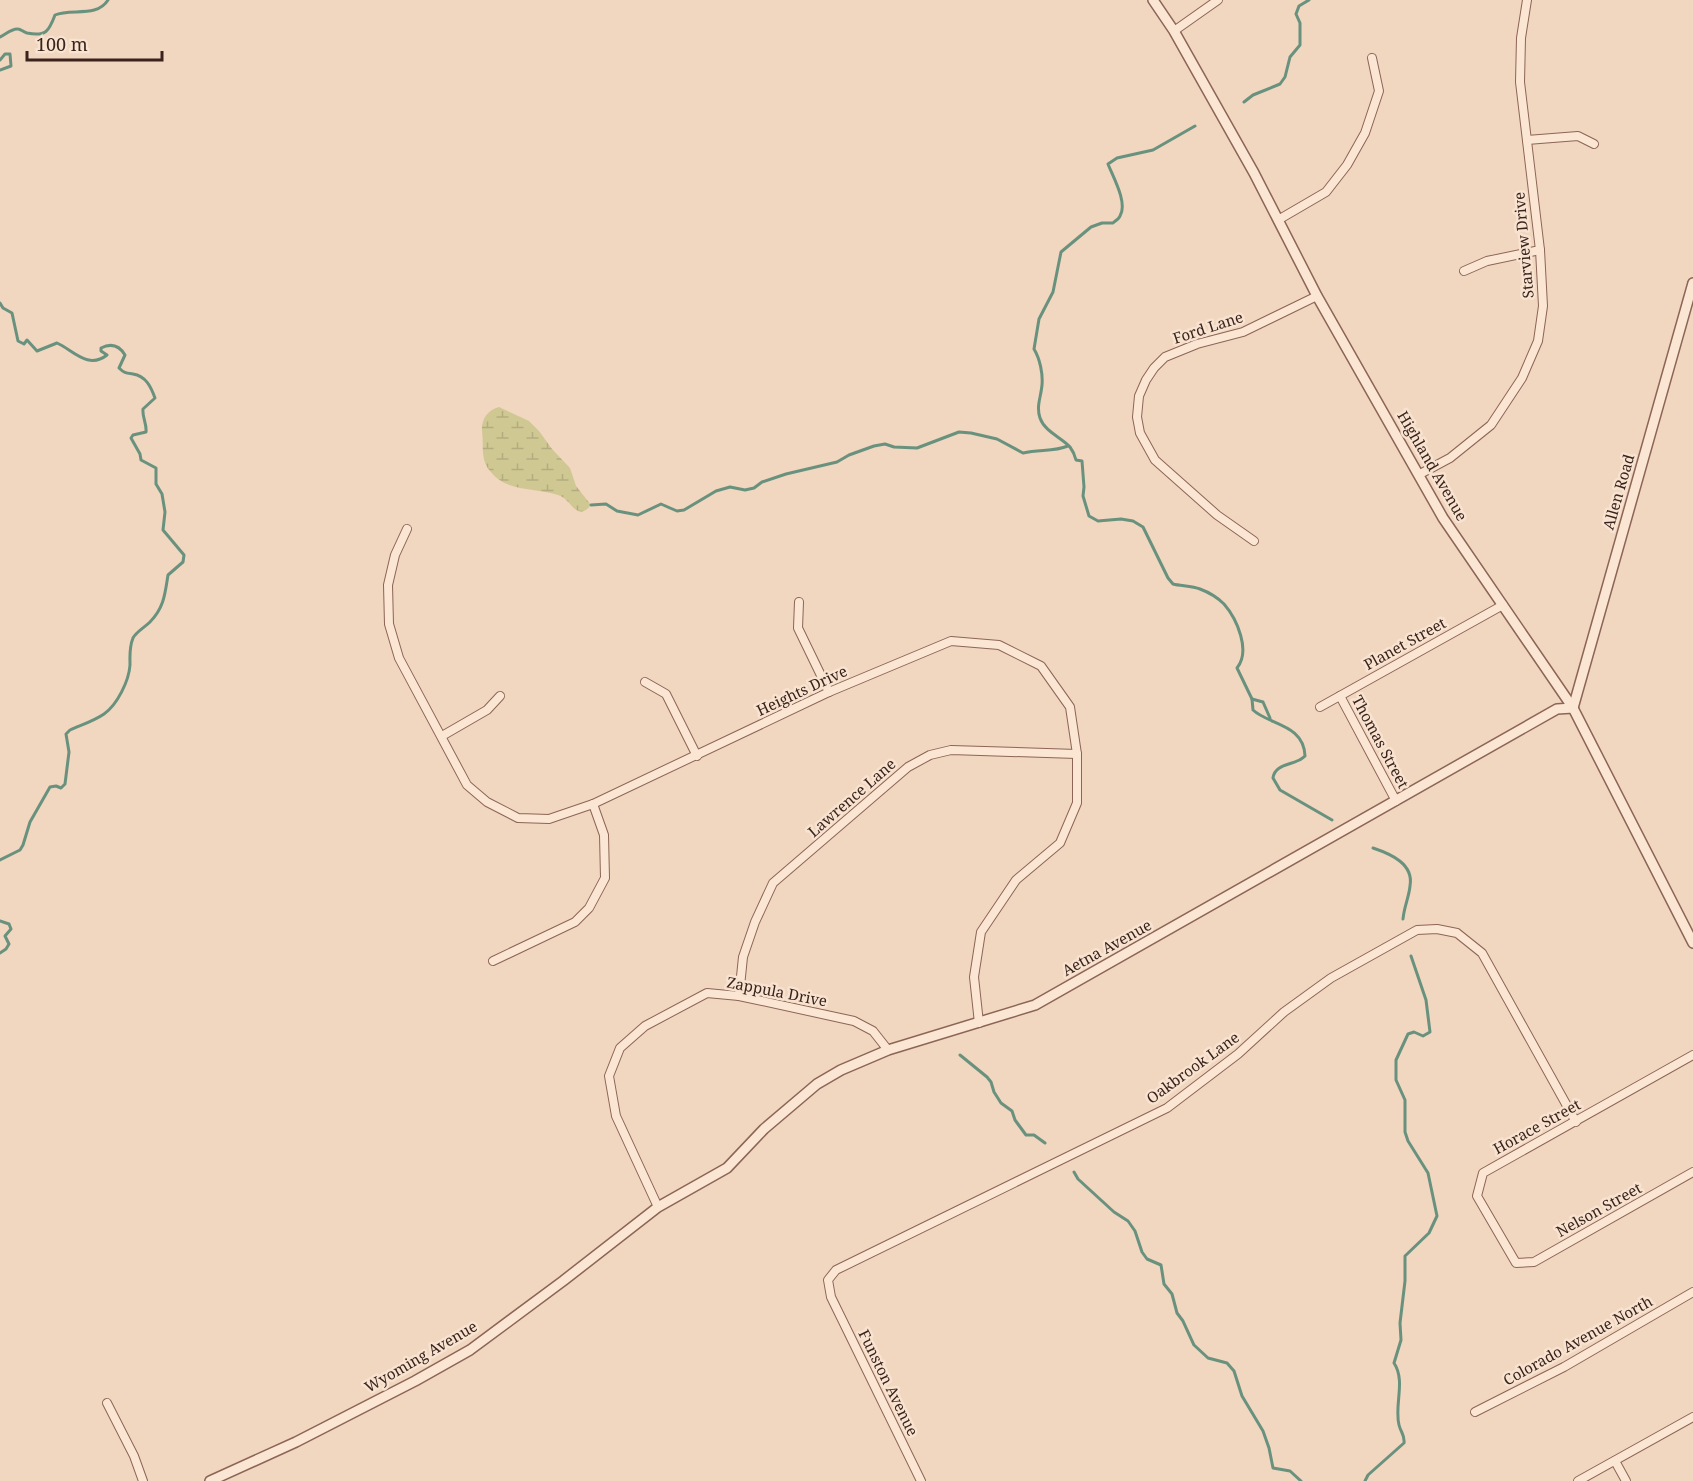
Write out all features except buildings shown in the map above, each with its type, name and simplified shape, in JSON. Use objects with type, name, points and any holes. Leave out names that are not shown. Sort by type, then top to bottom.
[{"type":"street","name":"Highland Avenue","points":[[1153,0],[1174,31],[1254,173],[1317,296],[1443,518],[1573,708],[1693,942]]},
{"type":"street","points":[[1174,31],[1218,0]]},
{"type":"street","name":"Starview Drive","points":[[1420,474],[1450,458],[1491,425],[1522,378],[1538,340],[1543,306],[1540,250],[1520,82],[1521,38],[1527,0]]},
{"type":"street","points":[[1278,220],[1326,192],[1347,165],[1365,133],[1379,91],[1372,58]]},
{"type":"street","points":[[1527,140],[1578,136],[1594,144]]},
{"type":"street","points":[[1464,271],[1487,261],[1540,250]]},
{"type":"street","name":"Allen Road","points":[[1573,708],[1693,283]]},
{"type":"street","name":"Ford Lane","points":[[1254,541],[1217,515],[1155,460],[1140,433],[1137,417],[1139,396],[1146,380],[1165,357],[1197,344],[1243,332],[1317,296]]},
{"type":"street","name":"Heights Drive","points":[[407,530],[395,555],[388,585],[389,624],[399,658],[467,785],[488,802],[518,818],[549,819],[593,804],[829,692],[951,641],[999,645],[1041,666],[1070,706],[1077,754],[1077,803],[1060,843],[1016,880],[981,932],[974,977],[979,1023]]},
{"type":"street","points":[[799,602],[798,628],[829,692]]},
{"type":"street","name":"Planet Street","points":[[1320,707],[1503,605]]},
{"type":"street","points":[[645,682],[666,694],[697,756]]},
{"type":"street","points":[[442,736],[487,710],[500,696]]},
{"type":"street","name":"Thomas Street","points":[[1340,696],[1396,801]]},
{"type":"street","name":"Aetna Avenue","points":[[658,1207],[727,1168],[764,1129],[817,1084],[841,1070],[888,1050],[1035,1005],[1557,709],[1573,708]]},
{"type":"street","name":"Lawrence Lane","points":[[739,996],[746,948],[755,922],[773,884],[908,767],[930,755],[951,750],[1077,754]]},
{"type":"street","points":[[493,961],[574,922],[589,908],[605,878],[604,835],[593,804]]},
{"type":"street","name":"Oakbrook Lane","points":[[831,1297],[828,1280],[836,1270],[1167,1108],[1238,1054],[1284,1012],[1331,978],[1417,930],[1437,929],[1457,933],[1482,953],[1576,1122]]},
{"type":"street","name":"Zappula Drive","points":[[658,1207],[616,1116],[609,1076],[620,1048],[645,1026],[707,993],[739,996],[854,1021],[873,1031],[888,1050]]},
{"type":"street","name":"Horace Street","points":[[1516,1263],[1477,1196],[1483,1173],[1693,1055]]},
{"type":"street","name":"Nelson Street","points":[[1516,1263],[1534,1262],[1693,1172]]},
{"type":"street","name":"Wyoming Avenue","points":[[210,1481],[296,1442],[415,1382],[470,1350],[658,1207]]},
{"type":"street","name":"Colorado Avenue North","points":[[1475,1412],[1564,1367],[1693,1292]]},
{"type":"street","name":"Funston Avenue","points":[[831,1297],[921,1481]]},
{"type":"street","points":[[107,1402],[134,1456],[143,1481]]},
{"type":"street","points":[[1578,1481],[1693,1417]]},
{"type":"street","points":[[1615,1461],[1626,1481]]},
{"type":"green space","points":[[499,407],[529,421],[539,431],[570,468],[576,486],[591,505],[586,510],[578,511],[558,495],[505,483],[490,471],[484,457],[482,427],[486,416]]},
{"type":"waterway","points":[[0,37],[16,29],[33,34],[46,32],[55,15],[91,11],[103,6],[108,0]]},
{"type":"waterway","points":[[1244,102],[1253,95],[1280,84],[1285,77],[1290,57],[1300,45],[1300,23],[1296,14],[1299,6],[1309,0]]},
{"type":"waterway","points":[[0,60],[5,54],[10,54],[11,66],[0,70]]},
{"type":"waterway","points":[[1195,126],[1153,150],[1117,158],[1108,164],[1119,190],[1122,211],[1113,223],[1102,223],[1091,227],[1061,252],[1053,292],[1039,319],[1034,349],[1042,376],[1039,414],[1042,423],[1070,447],[1076,460],[1082,461],[1083,496],[1089,516],[1098,521],[1121,519],[1133,521],[1143,527],[1173,584],[1206,592],[1216,597],[1229,610],[1241,635],[1243,653],[1237,668],[1252,699],[1253,710],[1292,731],[1303,745],[1305,756],[1278,769],[1273,778],[1280,790],[1332,820]]},
{"type":"waterway","points":[[0,303],[3,308],[12,313],[18,341],[24,344],[27,340],[37,351],[57,343],[87,360],[100,359],[107,355],[101,351],[101,348],[114,346],[125,355],[119,368],[138,375],[147,383],[155,398],[143,409],[146,432],[133,435],[131,438],[141,460],[156,468],[156,484],[162,494],[165,512],[163,530],[184,555],[183,562],[168,575],[163,600],[158,611],[133,638],[129,671],[118,699],[104,714],[66,734],[69,752],[65,784],[61,788],[50,787],[30,822],[20,850],[0,860]]},
{"type":"waterway","points":[[591,505],[606,504],[617,511],[638,515],[661,504],[677,511],[684,510],[716,491],[730,487],[745,490],[754,488],[762,482],[837,462],[874,446],[885,444],[894,447],[917,448],[959,432],[997,439],[1023,453],[1068,446]]},
{"type":"waterway","points":[[1252,699],[1263,702],[1270,718]]},
{"type":"waterway","points":[[1373,848],[1400,861],[1408,872],[1410,886],[1403,919]]},
{"type":"waterway","points":[[0,921],[9,924],[11,929],[5,936],[9,944],[0,953]]},
{"type":"waterway","points":[[1365,1481],[1368,1475],[1404,1443],[1398,1417],[1400,1385],[1394,1363],[1401,1340],[1400,1323],[1405,1281],[1405,1256],[1429,1233],[1437,1216],[1428,1173],[1405,1132],[1405,1100],[1396,1080],[1396,1060],[1408,1034],[1414,1032],[1423,1036],[1430,1032],[1426,1000],[1411,956]]},
{"type":"waterway","points":[[960,1055],[987,1077],[1001,1103],[1012,1111],[1015,1120],[1026,1135],[1034,1135],[1045,1143]]},
{"type":"waterway","points":[[1074,1172],[1078,1179],[1114,1212],[1128,1221],[1147,1259],[1161,1265],[1164,1284],[1172,1294],[1177,1313],[1194,1345],[1208,1358],[1227,1363],[1234,1371],[1242,1396],[1263,1431],[1273,1468],[1290,1471],[1301,1481]]}]
